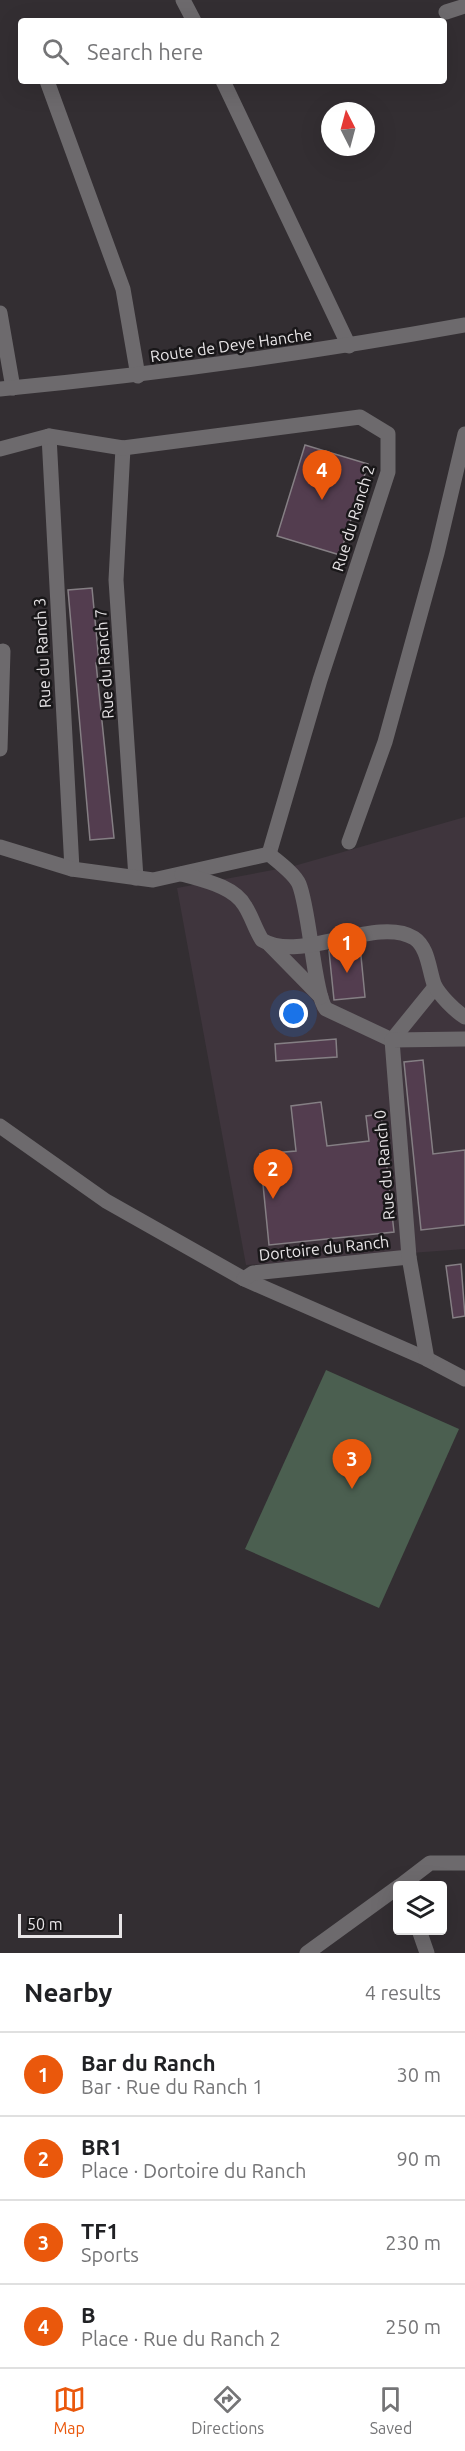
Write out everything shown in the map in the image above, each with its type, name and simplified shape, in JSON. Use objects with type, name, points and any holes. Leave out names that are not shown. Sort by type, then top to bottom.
[{"type":"street","points":[[183,0],[192,18]]},
{"type":"street","points":[[446,12],[465,6]]},
{"type":"street","points":[[48,84],[123,289],[138,376]]},
{"type":"street","points":[[225,84],[349,346]]},
{"type":"street","points":[[0,313],[7,388]]},
{"type":"street","name":"Route de Deye Hanche","points":[[7,388],[138,376],[349,346],[465,325]]},
{"type":"street","name":"Rue du Ranch 2","points":[[0,449],[49,436],[123,448],[360,417],[388,434],[388,472],[320,680],[269,854]]},
{"type":"street","points":[[349,842],[385,742],[437,553],[465,434]]},
{"type":"street","name":"Rue du Ranch 3","points":[[49,436],[72,869]]},
{"type":"street","name":"Rue du Ranch 7","points":[[123,448],[116,580],[136,878]]},
{"type":"street","points":[[0,749],[3,651]]},
{"type":"street","points":[[0,847],[72,869],[153,880],[269,854],[298,883],[313,943],[321,997],[326,1009],[392,1040],[465,1039]]},
{"type":"street","points":[[182,874],[221,886],[233,894],[244,903],[262,940],[278,948],[378,933],[398,933],[414,938],[422,946],[435,987],[465,1017]]},
{"type":"street","points":[[270,945],[321,997]]},
{"type":"street","points":[[392,1040],[435,987]]},
{"type":"street","name":"Rue du Ranch 0","points":[[392,1040],[409,1257],[427,1359]]},
{"type":"street","points":[[0,1126],[7,1138],[106,1201],[244,1279],[427,1359],[465,1379]]},
{"type":"street","name":"Dortoire du Ranch","points":[[244,1279],[253,1273],[409,1257]]},
{"type":"street","points":[[406,1881],[430,1863],[465,1863]]},
{"type":"street","points":[[307,1953],[393,1891]]},
{"type":"street","points":[[421,1935],[427,1953]]},
{"type":"shaded area","points":[[465,817],[465,1249],[246,1265],[177,888],[294,866]]},
{"type":"green space","points":[[326,1370],[459,1429],[379,1608],[245,1549]]},
{"type":"building","points":[[305,445],[368,464],[340,555],[277,536]]},
{"type":"building","points":[[92,588],[99,662],[96,663],[114,838],[90,840],[68,590]]},
{"type":"building","points":[[360,946],[365,997],[334,1000],[329,951]]},
{"type":"building","points":[[336,1039],[337,1057],[276,1061],[275,1044]]},
{"type":"building","points":[[423,1060],[433,1154],[465,1150],[465,1225],[421,1230],[404,1062]]},
{"type":"building","points":[[321,1102],[327,1146],[369,1141],[366,1116],[381,1114],[394,1232],[269,1245],[260,1154],[296,1151],[291,1106]]},
{"type":"building","points":[[461,1264],[465,1316],[453,1318],[446,1266]]},
{"type":"place","name":"B","points":[[322,500]]},
{"type":"place","name":"Bar du Ranch","points":[[347,973]]},
{"type":"place","name":"BR1","points":[[273,1199]]},
{"type":"place","name":"TF1","points":[[352,1489]]}]
